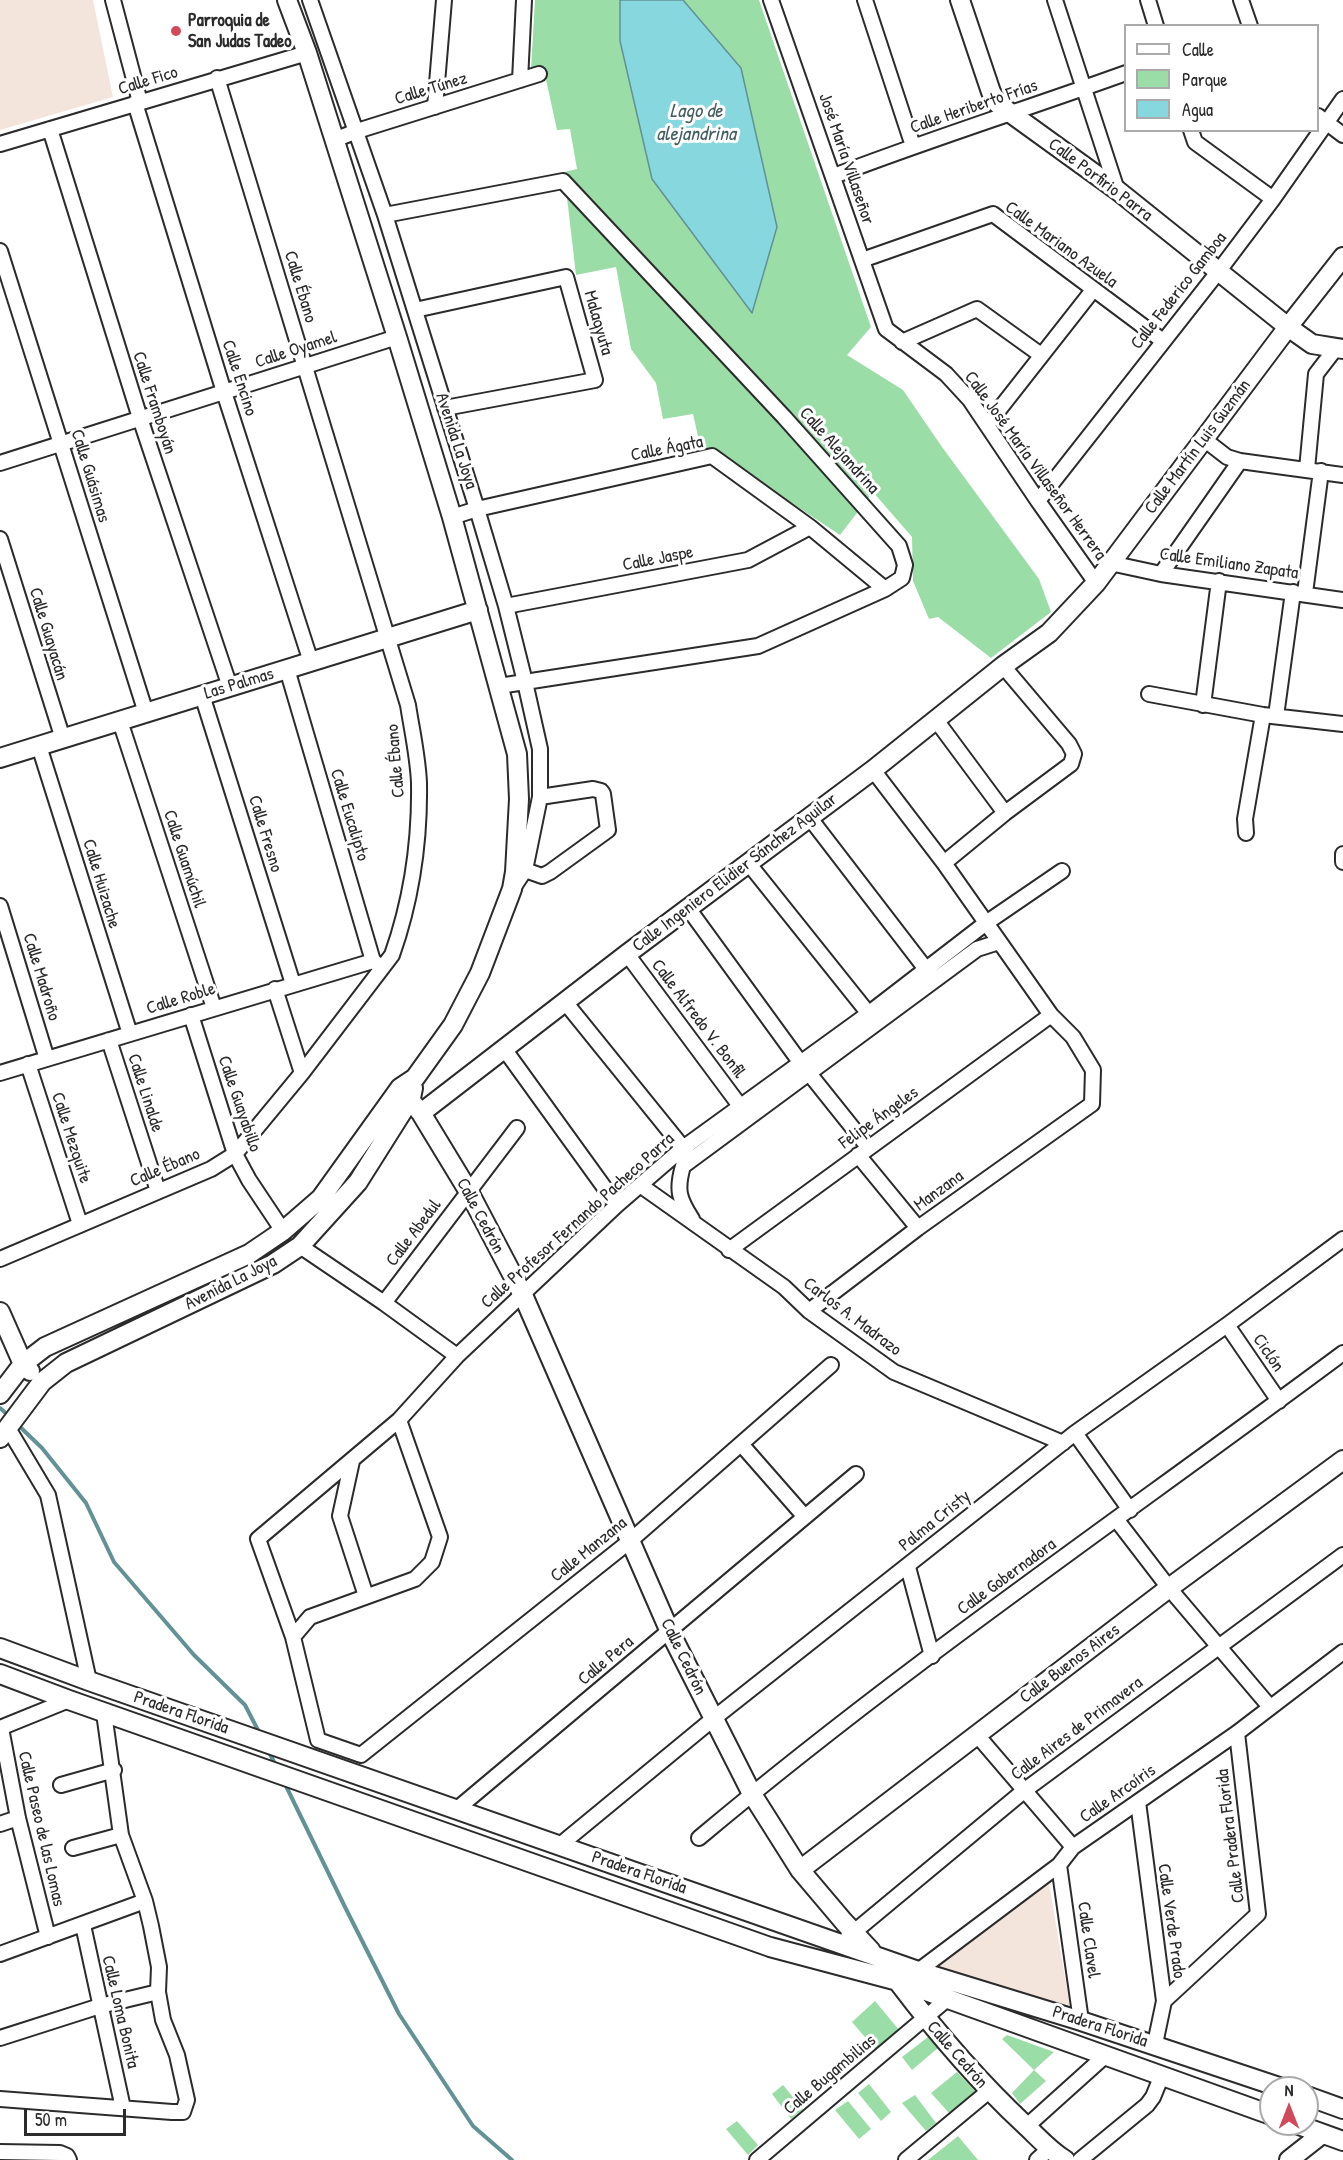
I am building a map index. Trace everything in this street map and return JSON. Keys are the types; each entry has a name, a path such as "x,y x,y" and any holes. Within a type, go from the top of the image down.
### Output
{"main road":[{"name":"Avenida La Joya","path":"9,1427 42,1382 66,1364 273,1264 300,1246 358,1182 412,1094 480,973 512,889 519,799 517,754 452,518 397,337 307,54 287,0"},
{"name":"Calle Porfirio Parra","path":"960,0 991,92 998,104 1117,190 1288,327 1312,344 1339,348"},
{"name":"Calle Martín Luis Guzmán","path":"1049,633 1096,583 1288,327 1343,258"},
{"name":"Las Palmas","path":"0,758 478,610"},
{"name":"Calle Ingeniero Elidier Sánchez Aguilar","path":"412,1094 505,1050 627,954 873,770 1003,666 1049,633"},
{"name":"Avenida La Joya","path":"2,1387 23,1364 45,1347 249,1254 283,1231 321,1197 412,1094"},
{"name":"Calle Cedrón","path":"412,1094 469,1192 523,1295 670,1632 713,1719 752,1794 800,1870 825,1900 842,1934"},
{"path":"0,1312 23,1364 42,1382"},
{"name":"Calle Buenos Aires","path":"800,1870 1169,1588 1343,1460"},
{"name":"Pradera Florida","path":"0,1648 796,1927 842,1934 875,1955 918,1971 1155,2044 1259,2080"},
{"name":"Pradera Florida","path":"0,1674 104,1713 770,1947 898,1982 1259,2111"},
{"path":"796,1927 819,1923 825,1915 825,1900"},
{"path":"770,1947 800,1949 842,1934"},
{"name":"Calle Cedrón","path":"875,1955 989,2091 1027,2126 1043,2155 1065,2160"},
{"path":"946,2000 984,1991"},
{"path":"1319,2100 1343,2109"},
{"path":"1319,2133 1343,2141"},
{"path":"1288,2160 1322,2134"}],"street":[{"name":"Calle Encino","path":"113,0 138,103 224,392 312,662"},
{"name":"Avenida La Joya","path":"310,0 385,214 477,509 506,606 525,682 540,749 540,797 525,870 512,889"},
{"path":"435,106 444,0"},
{"path":"520,81 524,0"},
{"name":"José María Villaseñor","path":"771,0 886,329"},
{"path":"865,0 913,146"},
{"path":"1055,0 1117,190"},
{"path":"1148,0 1155,24"},
{"path":"1241,0 1249,24"},
{"name":"Calle Fico","path":"0,144 217,78 307,54"},
{"name":"Calle Heriberto Frías","path":"834,176 913,146 1012,114 1124,73"},
{"name":"Calle Túnez","path":"334,140 539,74"},
{"name":"Calle Ébano","path":"0,1259 211,1169 235,1154 302,1073 378,964 392,955 402,922 417,848 418,793 408,705 217,78"},
{"name":"Calle Federico Gamboa","path":"1321,119 1343,99"},
{"path":"1321,119 1343,135"},
{"name":"Calle Framboyán","path":"50,129 140,418 230,687"},
{"path":"1192,132 1195,142 1272,199"},
{"name":"Calle Federico Gamboa","path":"1038,501 1218,272 1272,199 1313,132"},
{"name":"Calle Alejandrina","path":"385,214 563,181 784,417 899,546 905,565 902,578 885,589 758,646 499,686"},
{"name":"Calle Mariano Azuela","path":"862,260 993,214 1163,341"},
{"name":"Calle Guásimas","path":"0,251 146,713"},
{"name":"Malaqyuta","path":"415,310 566,278 596,380 445,408"},
{"path":"987,425 1093,290"},
{"path":"902,342 977,309 1041,355"},
{"name":"Calle José María Villaseñor Herrera","path":"886,329 946,374 970,400 1096,583"},
{"name":"Calle Oyamel","path":"0,463 397,337"},
{"path":"1307,469 1316,374 1339,348"},
{"path":"1205,440 1227,457 1239,461 1343,475"},
{"name":"Calle Ágata","path":"452,518 477,509 712,456 810,527 885,589"},
{"path":"1161,574 1239,461"},
{"path":"1246,833 1245,819 1299,593 1321,471"},
{"name":"Calle Jaspe","path":"506,606 748,560 810,527"},
{"name":"Calle Guayacán","path":"0,539 63,738"},
{"name":"Calle Emiliano Zapata","path":"1110,563 1161,574 1343,600"},
{"path":"1203,705 1220,581"},
{"path":"944,863 1005,813 1071,764 1074,754 1069,744 1003,666"},
{"name":"Calle Eucalipto","path":"287,669 378,964"},
{"path":"1149,694 1270,716 1343,724"},
{"name":"Calle Fresno","path":"202,695 293,984"},
{"path":"936,720 1005,813"},
{"name":"Calle Guamúchil","path":"120,721 214,1008"},
{"name":"Calle Huizache","path":"39,746 130,1034"},
{"path":"873,770 944,863 1051,1015"},
{"path":"525,870 542,876 608,830 601,791 593,789 540,797"},
{"path":"809,817 930,975 977,949 999,942"},
{"path":"749,864 872,1019"},
{"name":"Calle Profesor Fernando Pacheco Parra","path":"293,1637 258,1539 399,1420 457,1356 640,1185 688,1154 872,1019 930,975 986,923 1062,871"},
{"name":"Calle Madroño","path":"0,906 47,1059"},
{"path":"688,908 918,1228"},
{"name":"Calle Alfredo V. Bonfil","path":"627,954 745,1112"},
{"name":"Calle Roble","path":"0,1073 293,984 378,964"},
{"path":"275,990 302,1073"},
{"path":"565,1002 688,1154 679,1180 680,1200 696,1226"},
{"name":"Calle Guayabillo","path":"191,1015 235,1154 249,1180 283,1231"},
{"name":"Manzana","path":"809,1311 918,1228 1092,1104 1092,1070 1073,1037 1051,1015"},
{"name":"Felipe Ángeles","path":"729,1250 1051,1015"},
{"name":"Calle Linalde","path":"109,1040 158,1191"},
{"path":"505,1050 616,1205"},
{"name":"Calle Mezquite","path":"28,1064 80,1224"},
{"name":"Calle Abedul","path":"384,1303 517,1128"},
{"name":"Carlos A. Madrazo","path":"640,1185 784,1287 809,1311 894,1372 1063,1443"},
{"name":"Palma Cristy","path":"560,1845 713,1719 1075,1433 1343,1239"},
{"path":"300,1246 457,1356"},
{"name":"Ciclón","path":"1227,1325 1279,1401"},
{"name":"Calle Gobernadora","path":"699,1838 752,1794 932,1656 1343,1353"},
{"name":"Calle Manzana","path":"293,1637 318,1740 361,1755 630,1541 831,1365"},
{"path":"293,1637 310,1617 415,1579 432,1562 440,1537 399,1420"},
{"path":"9,1427 48,1495 89,1681"},
{"path":"1075,1433 1130,1510"},
{"path":"741,1444 805,1517"},
{"path":"352,1461 340,1515 366,1596"},
{"name":"Calle Pera","path":"457,1809 856,1474"},
{"path":"1116,1519 1217,1647 1270,1707"},
{"name":"Calle Aires de Primavera","path":"842,1934 1024,1790 1343,1555"},
{"path":"908,1567 932,1656"},
{"name":"Calle Arcoíris","path":"918,1971 1059,1865 1073,1847 1237,1733 1343,1652"},
{"path":"0,1728 69,1700"},
{"path":"0,2099 183,2112 187,2100 177,2055 163,2020 158,1992 159,1967 145,1901 122,1835 104,1713"},
{"name":"Calle Paseo de las Lomas","path":"0,1728 18,1818 48,1937"},
{"name":"Calle Pradera Florida","path":"1164,2001 1258,1914 1237,1733"},
{"path":"977,1735 1073,1847"},
{"path":"61,1785 114,1770"},
{"name":"Calle Verde Prado","path":"1138,1802 1164,2001 1155,2044"},
{"path":"0,1824 18,1818"},
{"path":"73,1848 122,1835"},
{"name":"Calle Clavel","path":"1059,1865 1081,2021"},
{"name":"Calle Paseo de las Lomas","path":"0,1954 145,1901"},
{"name":"Calle Loma Bonita","path":"83,1925 123,2108"},
{"path":"0,2038 99,2006 158,1992"},
{"name":"Calle Bugambilias","path":"759,2160 946,2000"},
{"path":"1027,2126 1106,2055"},
{"path":"1080,2160 1148,2105 1162,2075"},
{"path":"906,2160 989,2091"},
{"path":"0,2152 65,2157"}],"shaded area":[{"path":"0,0 93,0 113,97 0,130"},
{"path":"1048,1877 1071,2013 928,1965"}],"green space":[{"path":"535,0 759,0 871,327 847,355 903,390 1039,579 1051,612 991,658 938,617 929,619 913,581 912,537 873,492 840,535 727,460 701,450 693,414 663,419 656,383 631,349 616,267 576,275 564,172 577,169 570,129 557,130 543,66 531,69"},
{"path":"875,2001 899,2030 875,2049 852,2022"},
{"path":"1007,2035 1054,2052 1034,2070 1002,2039"},
{"path":"928,2037 938,2048 912,2070 902,2057"},
{"path":"1034,2070 1046,2081 1020,2104 1012,2093"},
{"path":"957,2072 975,2091 949,2113 931,2093"},
{"path":"869,2084 891,2112 881,2121 858,2093"},
{"path":"783,2085 803,2109 791,2119 772,2094"},
{"path":"915,2095 936,2123 926,2131 902,2103"},
{"path":"848,2101 871,2129 859,2139 835,2110"},
{"path":"737,2121 758,2145 748,2155 726,2129"},
{"path":"958,2136 978,2160 928,2160"}],"water":[{"name":"Lago de alejandrina","path":"620,0 683,0 741,68 777,227 752,313 652,179 620,41"}],"waterway":[{"path":"0,1408 9,1416"},
{"path":"17,1424 42,1448 86,1503 114,1562 194,1655 245,1705 260,1734"},
{"path":"269,1752 276,1766"},
{"path":"285,1784 399,2014 473,2126 512,2160"}],"place":[{"name":"Parroquia de San Judas Tadeo","path":"176,31"}]}
